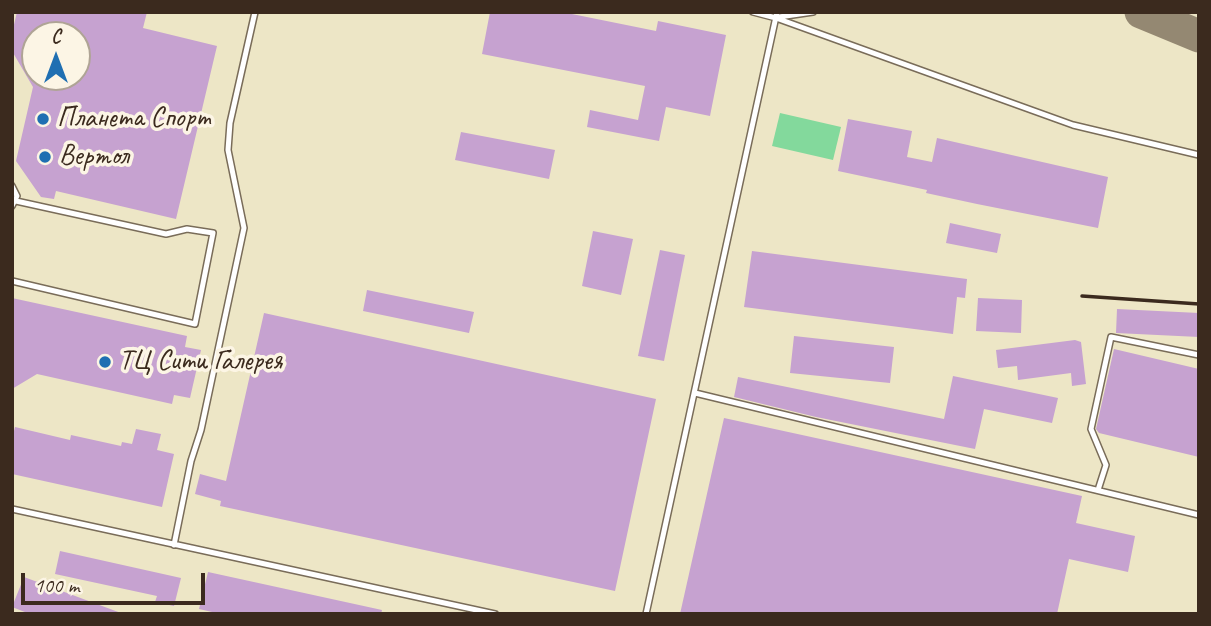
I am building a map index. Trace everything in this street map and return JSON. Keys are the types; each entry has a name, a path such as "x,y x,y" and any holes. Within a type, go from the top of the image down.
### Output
{"lane":[{"path":"174,545 244,228 228,150 230,123 256,12"},
{"path":"753,12 776,15 813,12"},
{"path":"776,15 1073,125 1199,155"},
{"path":"646,614 776,15"},
{"path":"12,186 17,196 14,204 166,234 187,229 213,233 195,324 12,282"},
{"path":"1098,490 1106,465 1091,429 1111,337 1199,355"},
{"path":"695,393 1199,515"},
{"path":"12,509 495,614"}],"green space":[{"path":"780,113 841,127 833,160 772,146"}],"building":[{"path":"17,12 147,12 143,28 217,46 176,219 56,191 54,199 41,197 16,161 32,91 91,91 91,21 21,21 21,66 12,51 12,33"},
{"path":"490,12 562,12 656,31 658,21 726,35 710,116 666,107 659,141 587,127 590,110 638,120 645,86 482,54"},
{"path":"848,119 912,131 907,157 932,162 937,138 1108,177 1098,228 926,193 927,190 838,171"},
{"path":"461,132 555,150 549,179 455,160"},
{"path":"950,223 1001,234 997,253 946,243"},
{"path":"593,231 633,239 621,295 582,286"},
{"path":"660,250 685,255 664,361 638,356"},
{"path":"752,251 967,279 965,298 957,297 953,334 744,307"},
{"path":"367,290 474,312 469,333 363,311"},
{"name":"ТЦ Сити Галерея","path":"12,298 187,336 185,347 201,350 190,398 174,395 172,404 37,374 12,389"},
{"path":"978,298 1022,300 1021,333 976,331"},
{"path":"1117,309 1199,313 1199,337 1116,333"},
{"path":"264,313 656,399 615,591 220,506 221,501 195,494 200,474 226,481"},
{"path":"794,336 894,347 890,383 790,373"},
{"path":"1075,340 1081,342 1086,384 1072,386 1071,373 1018,380 1017,366 998,368 996,350"},
{"path":"1114,349 1199,369 1199,457 1099,433 1096,429"},
{"path":"953,376 1058,398 1052,423 984,409 975,449 816,417 734,397 738,377 944,419"},
{"path":"724,418 1082,496 1076,523 1135,536 1128,572 1069,559 1057,614 680,614"},
{"path":"15,427 70,440 71,435 121,446 122,442 132,444 136,429 161,434 157,450 174,454 162,507 12,474 12,439"},
{"path":"60,551 181,578 174,606 155,602 157,596 55,574"},
{"path":"208,572 382,610 381,614 221,614 199,609"},
{"path":"24,577 121,613 30,614 12,607"}],"taxiway":[{"path":"1141,12 1199,36"}],"railway":[{"path":"1082,296 1199,304"}],"place":[{"name":"Планета Спорт","path":"43,119"},
{"name":"Вертол","path":"45,157"},
{"name":"ТЦ Сити Галерея","path":"105,362"}]}
